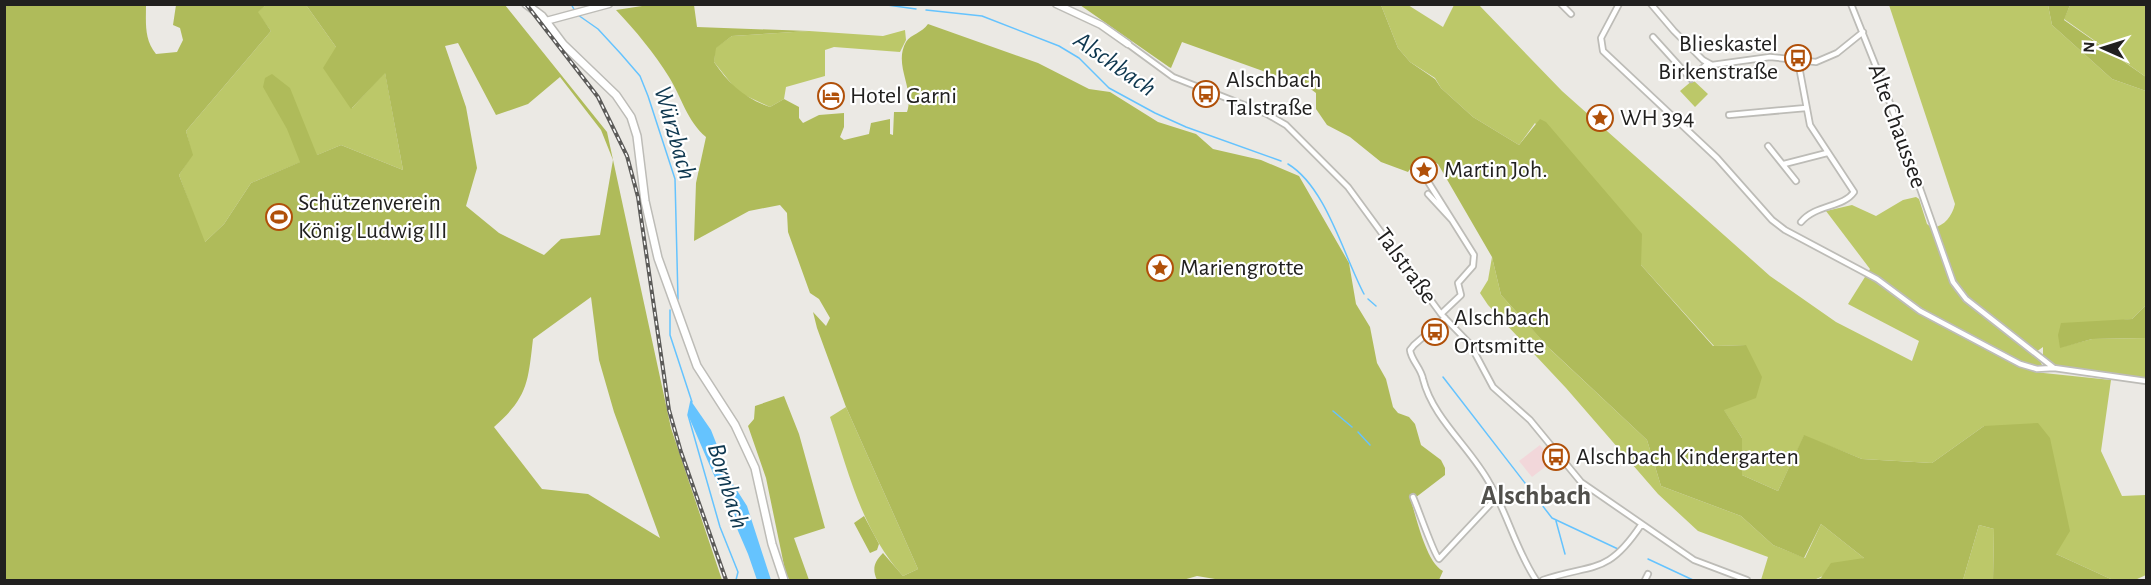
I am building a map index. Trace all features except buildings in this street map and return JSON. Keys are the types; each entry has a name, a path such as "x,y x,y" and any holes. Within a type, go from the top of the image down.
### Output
{"main road":[{"path":"526,4 546,21 563,44 616,95 631,117 637,136 645,201 658,258 697,366 735,425 755,468 774,552 784,580"}],"street":[{"path":"546,21 609,4"},
{"name":"Talstraße","path":"1056,4 1101,25 1173,77 1267,114 1286,125 1348,187 1443,316 1470,344 1493,387 1530,420 1581,482 1694,560 1747,580"},
{"path":"1561,4 1571,14"},
{"path":"1651,4 1707,64"},
{"name":"Alte Chaussee","path":"1851,4 1885,89 1953,282 1966,299 2054,369"},
{"path":"1619,5 1601,39 1603,51 1717,158 1772,220 1792,234 1867,273 1920,311 2028,368 2054,369 2146,381"},
{"path":"1653,37 1691,79 1707,64 1770,57 1816,62 1829,58 1863,32"},
{"path":"1798,61 1810,126 1854,192 1842,201 1809,213 1801,222"},
{"path":"1730,115 1806,108"},
{"path":"1768,146 1796,181"},
{"path":"1784,165 1827,153"},
{"path":"1420,169 1471,248 1474,260 1468,273 1458,283 1461,295 1414,345 1410,353 1419,367 1431,401 1482,470 1497,498 1511,535 1536,580"},
{"path":"1428,194 1448,218 1454,220"},
{"path":"1413,497 1427,528 1434,554 1439,559 1497,498"},
{"path":"1543,580 1604,564 1622,550 1641,525"},
{"path":"1720,580 1722,572"},
{"path":"1645,580 1648,574"}],"shaded area":[{"path":"1540,445 1553,461 1532,477 1519,461"}],"green space":[{"path":"655,4 694,5 697,27 809,31 732,36 716,48 714,62 731,84 752,99 770,107 784,99 799,107 799,118 803,123 819,115 844,113 844,127 840,137 844,140 869,134 871,123 890,119 890,134 893,135 894,112 907,112 909,103 903,68 903,51 908,39 928,24 1038,63 1089,89 1110,92 1158,122 1196,134 1213,149 1261,160 1299,176 1349,263 1356,304 1370,327 1377,363 1386,379 1393,407 1398,413 1409,417 1415,424 1421,445 1441,460 1445,468 1445,475 1411,501 1427,550 1443,571 1439,580 1221,580 1197,576 1183,580 877,580 875,566 883,553 903,576 918,569 846,407 813,312 826,326 830,318 819,299 810,293 788,232 787,213 780,205 749,211 694,241 696,183 706,137 689,117 674,85 657,59 616,10"},
{"path":"4,5 146,5 149,43 156,54 177,52 183,40 180,28 173,25 176,5 266,5 258,12 271,31 186,131 193,155 179,175 205,242 224,224 251,183 300,162 287,129 263,87 265,78 272,74 290,88 317,155 341,145 403,170 385,73 351,109 323,68 336,47 306,5 505,5 607,132 671,428 722,580 5,580","holes":["458,43 496,115 528,104 560,77 601,130 613,160 600,235 561,239 544,255 499,233 466,206 477,168 466,107 445,46","591,297 599,360 614,412 660,538 588,494 542,489 494,427 514,407 524,388 530,367 533,339"]},
{"path":"266,5 306,5 336,47 352,108 385,72 403,170 341,145 251,183 224,224 204,243 179,175 192,155 186,131 271,31 257,12"},
{"path":"1080,5 1381,5 1398,48 1410,62 1435,79 1441,88 1473,117 1519,145 1540,119 1546,122 1642,234 1641,265 1713,346 1746,345 1762,377 1756,398 1724,410 1742,438 1742,475 1778,491 1804,435 1862,459 1932,463 1984,426 2038,423 2050,438 2070,531 2056,554 2113,580 1993,580 1994,529 1979,525 1963,580 1814,580 1821,578 1831,563 1864,558 1821,524 1804,558 1773,545 1741,516 1661,486 1647,440 1549,348 1501,295 1492,257 1438,164 1424,157 1417,159 1408,172 1381,162 1350,137 1327,125 1316,109 1316,93 1308,87 1182,42 1171,68"},
{"path":"1381,5 1408,5 1443,27 1454,5 1479,5 1562,91 1770,276 1836,322 1912,361 1919,341 1848,304 1870,269 1826,211 1852,205 1876,216 1903,200 1916,197 1919,199 1927,224 1932,228 1944,223 1954,208 1955,204 1889,5 2048,5 2052,25 2112,79 2146,91 2146,305 2132,319 2098,323 2061,347 2092,339 2146,338 2146,378 2054,365 2043,357 2043,347 2036,352 2042,365 2034,372 2111,380 2101,451 2122,496 2146,495 2146,575 2135,580 2113,580 2056,554 1984,426 1932,463 1862,459 1804,436 1778,491 1742,475 1742,438 1723,409 1746,345 1714,346 1641,265 1535,123 1519,145 1473,117 1441,88 1435,78 1410,62 1398,48"},
{"path":"2048,5 2070,5 2064,20 2146,77 2146,91 2112,79 2052,25"},
{"path":"2070,5 2146,5 2146,77 2064,19"},
{"path":"905,30 906,40 900,52 834,47 825,50 825,76 786,87 784,99 770,107 738,92 714,62 715,48 732,36 809,31 883,36"},
{"path":"1693,80 1708,94 1695,107 1680,91"},
{"path":"1492,257 1501,295 1552,351 1647,440 1661,486 1741,516 1773,545 1805,558 1821,524 1864,558 1814,580 1761,580 1768,557 1698,531 1658,494 1566,388 1488,305 1480,293 1488,280"},
{"path":"2146,305 2146,338 2092,339 2060,348 2058,335 2061,323 2132,319"},
{"path":"784,396 799,434 825,528 794,538 809,580 790,580 786,575 766,478 748,426 754,419 755,406"},
{"path":"846,407 918,569 903,576 877,540 858,501 830,417"},
{"path":"864,516 879,544 877,550 870,553 854,523"},
{"path":"1979,525 1994,529 1993,580 1963,580"}],"water":[{"path":"691,401 711,430 731,481 747,506 771,580 757,580 688,415"}],"waterway":[{"name":"Würzbach","path":"571,4 575,11"},
{"name":"Alschbach","path":"880,4 916,9"},
{"name":"Alschbach","path":"926,10 982,16 1059,46 1079,58 1109,88 1155,113 1186,127 1281,161"},
{"name":"Würzbach","path":"578,15 598,29 621,54 640,76 648,96 675,179 678,299"},
{"name":"Alschbach","path":"1288,164 1313,188 1323,205 1364,294"},
{"name":"Alschbach","path":"1368,299 1376,306"},
{"name":"Würzbach","path":"670,310 670,335 692,402"},
{"name":"Alschbach","path":"1443,377 1552,518 1618,549"},
{"name":"Bornbach","path":"691,401 688,415 720,527 738,572 736,580"},
{"path":"1333,411 1352,427"},
{"path":"1358,432 1370,445"},
{"path":"1556,521 1565,554"},
{"path":"1648,559 1693,580"}],"railway":[{"path":"526,4 598,97 627,156 638,197 669,410 681,452 726,580"}],"place":[{"name":"Blieskastel Birkenstraße","path":"1798,58"},
{"name":"Alschbach Talstraße","path":"1206,94"},
{"name":"Hotel Garni","path":"831,96"},
{"name":"WH 394","path":"1600,118"},
{"name":"Martin Joh.","path":"1424,170"},
{"name":"Schützenverein König Ludwig III","path":"279,217"},
{"name":"Mariengrotte","path":"1160,268"},
{"name":"Alschbach Ortsmitte","path":"1435,332"},
{"name":"Alschbach Kindergarten","path":"1556,457"}],"district":[{"name":"Alschbach","path":"1536,495"}]}
